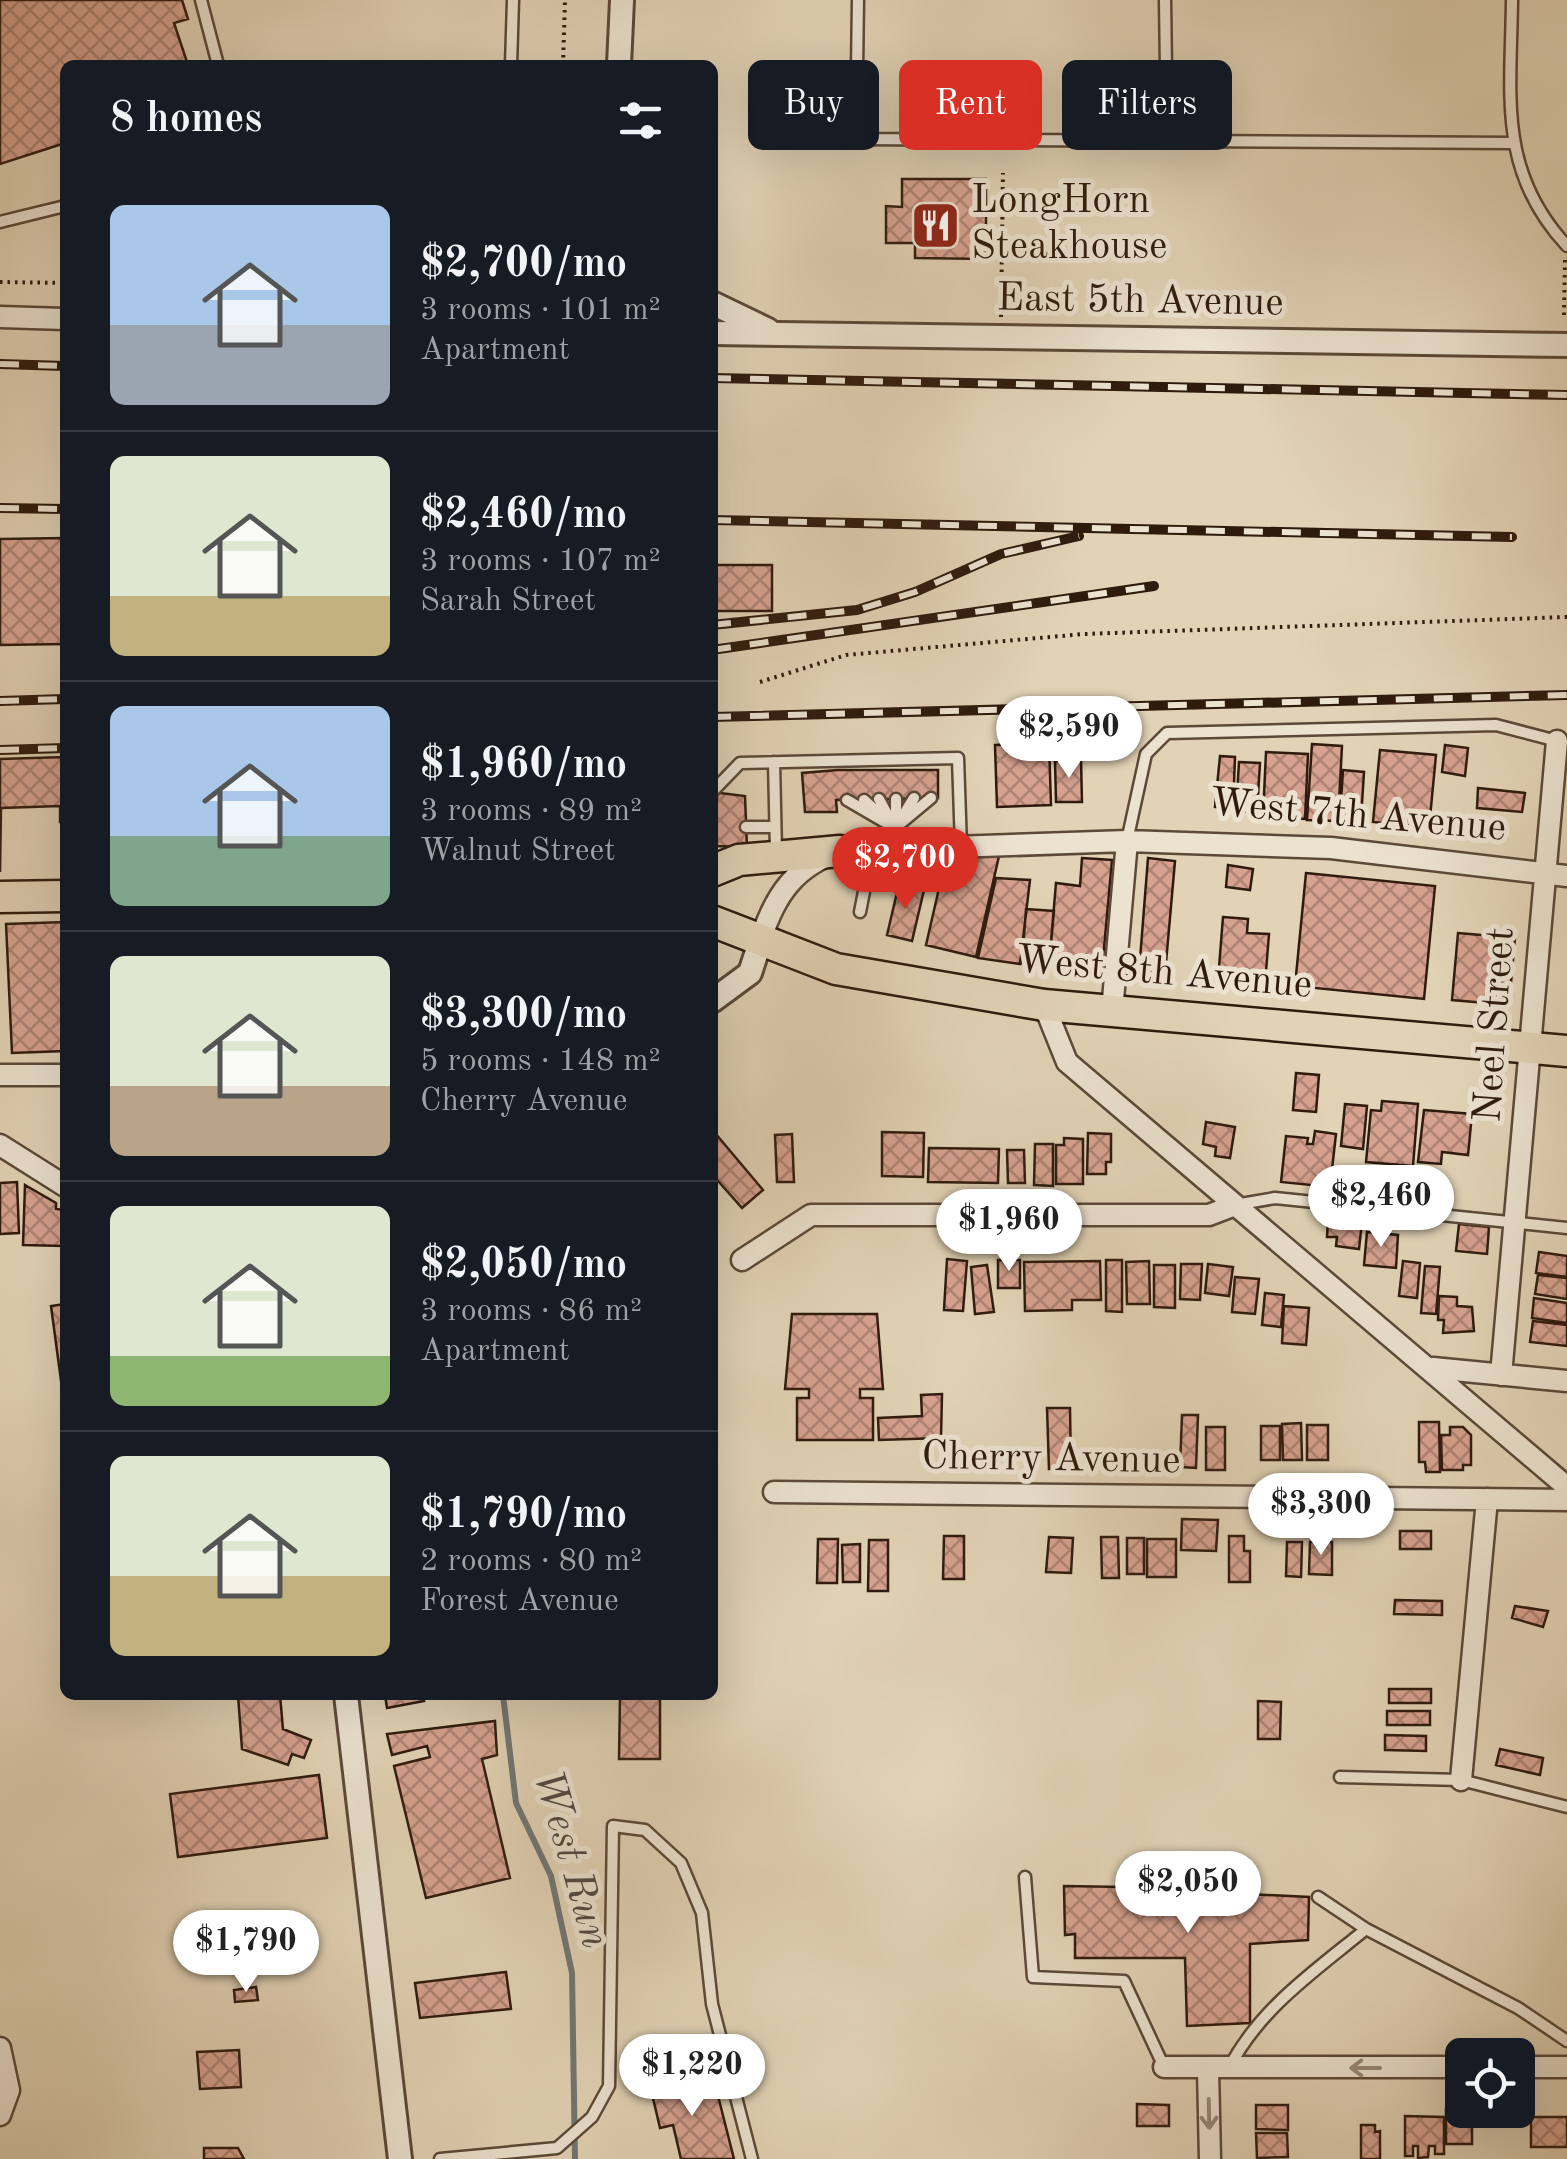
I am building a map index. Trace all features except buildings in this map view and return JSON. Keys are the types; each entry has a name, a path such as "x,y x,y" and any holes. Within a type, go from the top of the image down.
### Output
{"main road":[{"path":"718,869 776,841 840,850"},
{"path":"0,898 60,896"},
{"path":"718,923 761,939"},
{"name":"West 8th Avenue","path":"761,939 836,970 1044,1006 1567,1051"}],"street":[{"path":"618,60 622,0"},
{"path":"718,307 776,334"},
{"path":"0,317 60,319"},
{"name":"East 5th Avenue","path":"718,333 1567,345"},
{"name":"Neel Street","path":"1501,1375 1557,741"},
{"name":"West 7th Avenue","path":"761,939 770,909 790,879 812,860 840,850 872,850 896,838 961,847 1127,841 1331,848 1567,876"},
{"path":"1112,1010 1127,841"},
{"path":"718,997 750,973 761,939"},
{"path":"1044,1006 1067,1062 1433,1368 1567,1486"},
{"path":"0,1074 60,1074"},
{"path":"0,1145 60,1183"},
{"path":"742,1260 811,1214 1210,1216 1235,1205"},
{"path":"1433,1368 1567,1382"},
{"name":"Cherry Avenue","path":"774,1492 1567,1500"},
{"path":"1460,1780 1486,1499"},
{"path":"347,1700 400,2159"},
{"path":"0,2048 9,2090 0,2114"},
{"path":"1164,2066 1445,2068"},
{"path":"1535,2067 1567,2066"},
{"path":"1210,2159 1219,2069"}],"lane":[{"path":"201,0 217,60"},
{"path":"511,60 514,0"},
{"path":"858,0 856,138 1062,141"},
{"path":"1166,0 1166,60"},
{"path":"1512,0 1511,143 1536,208 1566,252"},
{"path":"1232,142 1511,143"},
{"path":"0,222 60,207"},
{"path":"1127,841 1146,754 1167,733 1496,726 1557,741"},
{"path":"718,786 740,763 893,766 958,758 961,847"},
{"path":"746,827 776,841 774,762"},
{"path":"896,838 914,798"},
{"path":"896,838 932,798"},
{"path":"896,799 896,838"},
{"path":"847,800 896,838"},
{"path":"864,800 896,838"},
{"path":"879,800 896,838"},
{"path":"860,912 872,850"},
{"path":"1235,1205 1275,1198 1567,1228"},
{"path":"1340,1777 1460,1780 1567,1807"},
{"path":"440,2159 557,2148 592,2117 609,2086 614,1826 645,1830 681,1862 702,1913 712,2004 752,2159"},
{"path":"1026,1877 1033,1978 1124,1981 1164,2066"},
{"path":"1318,1896 1366,1929 1518,2008 1567,2042"},
{"path":"1219,2069 1277,2002 1366,1929"}],"path":[{"path":"563,60 565,0"},
{"path":"1001,316 1003,173"},
{"path":"1564,314 1566,252"},
{"path":"0,282 60,283"},
{"path":"760,682 846,655 1084,634 1567,618"}],"waterway":[{"name":"West Run","path":"504,1700 516,1803 551,1876 572,1973 575,2159"}],"railway":[{"path":"0,364 60,366"},
{"path":"718,378 1567,395"},
{"path":"0,508 60,509"},
{"path":"718,520 1512,537"},
{"path":"718,624 857,610 915,592 1001,554 1079,536"},
{"path":"718,649 1154,586"},
{"path":"718,717 1567,695"},
{"path":"0,701 60,699"},
{"path":"0,750 60,748"}],"place":[{"name":"LongHorn Steakhouse","path":"936,225"}]}
